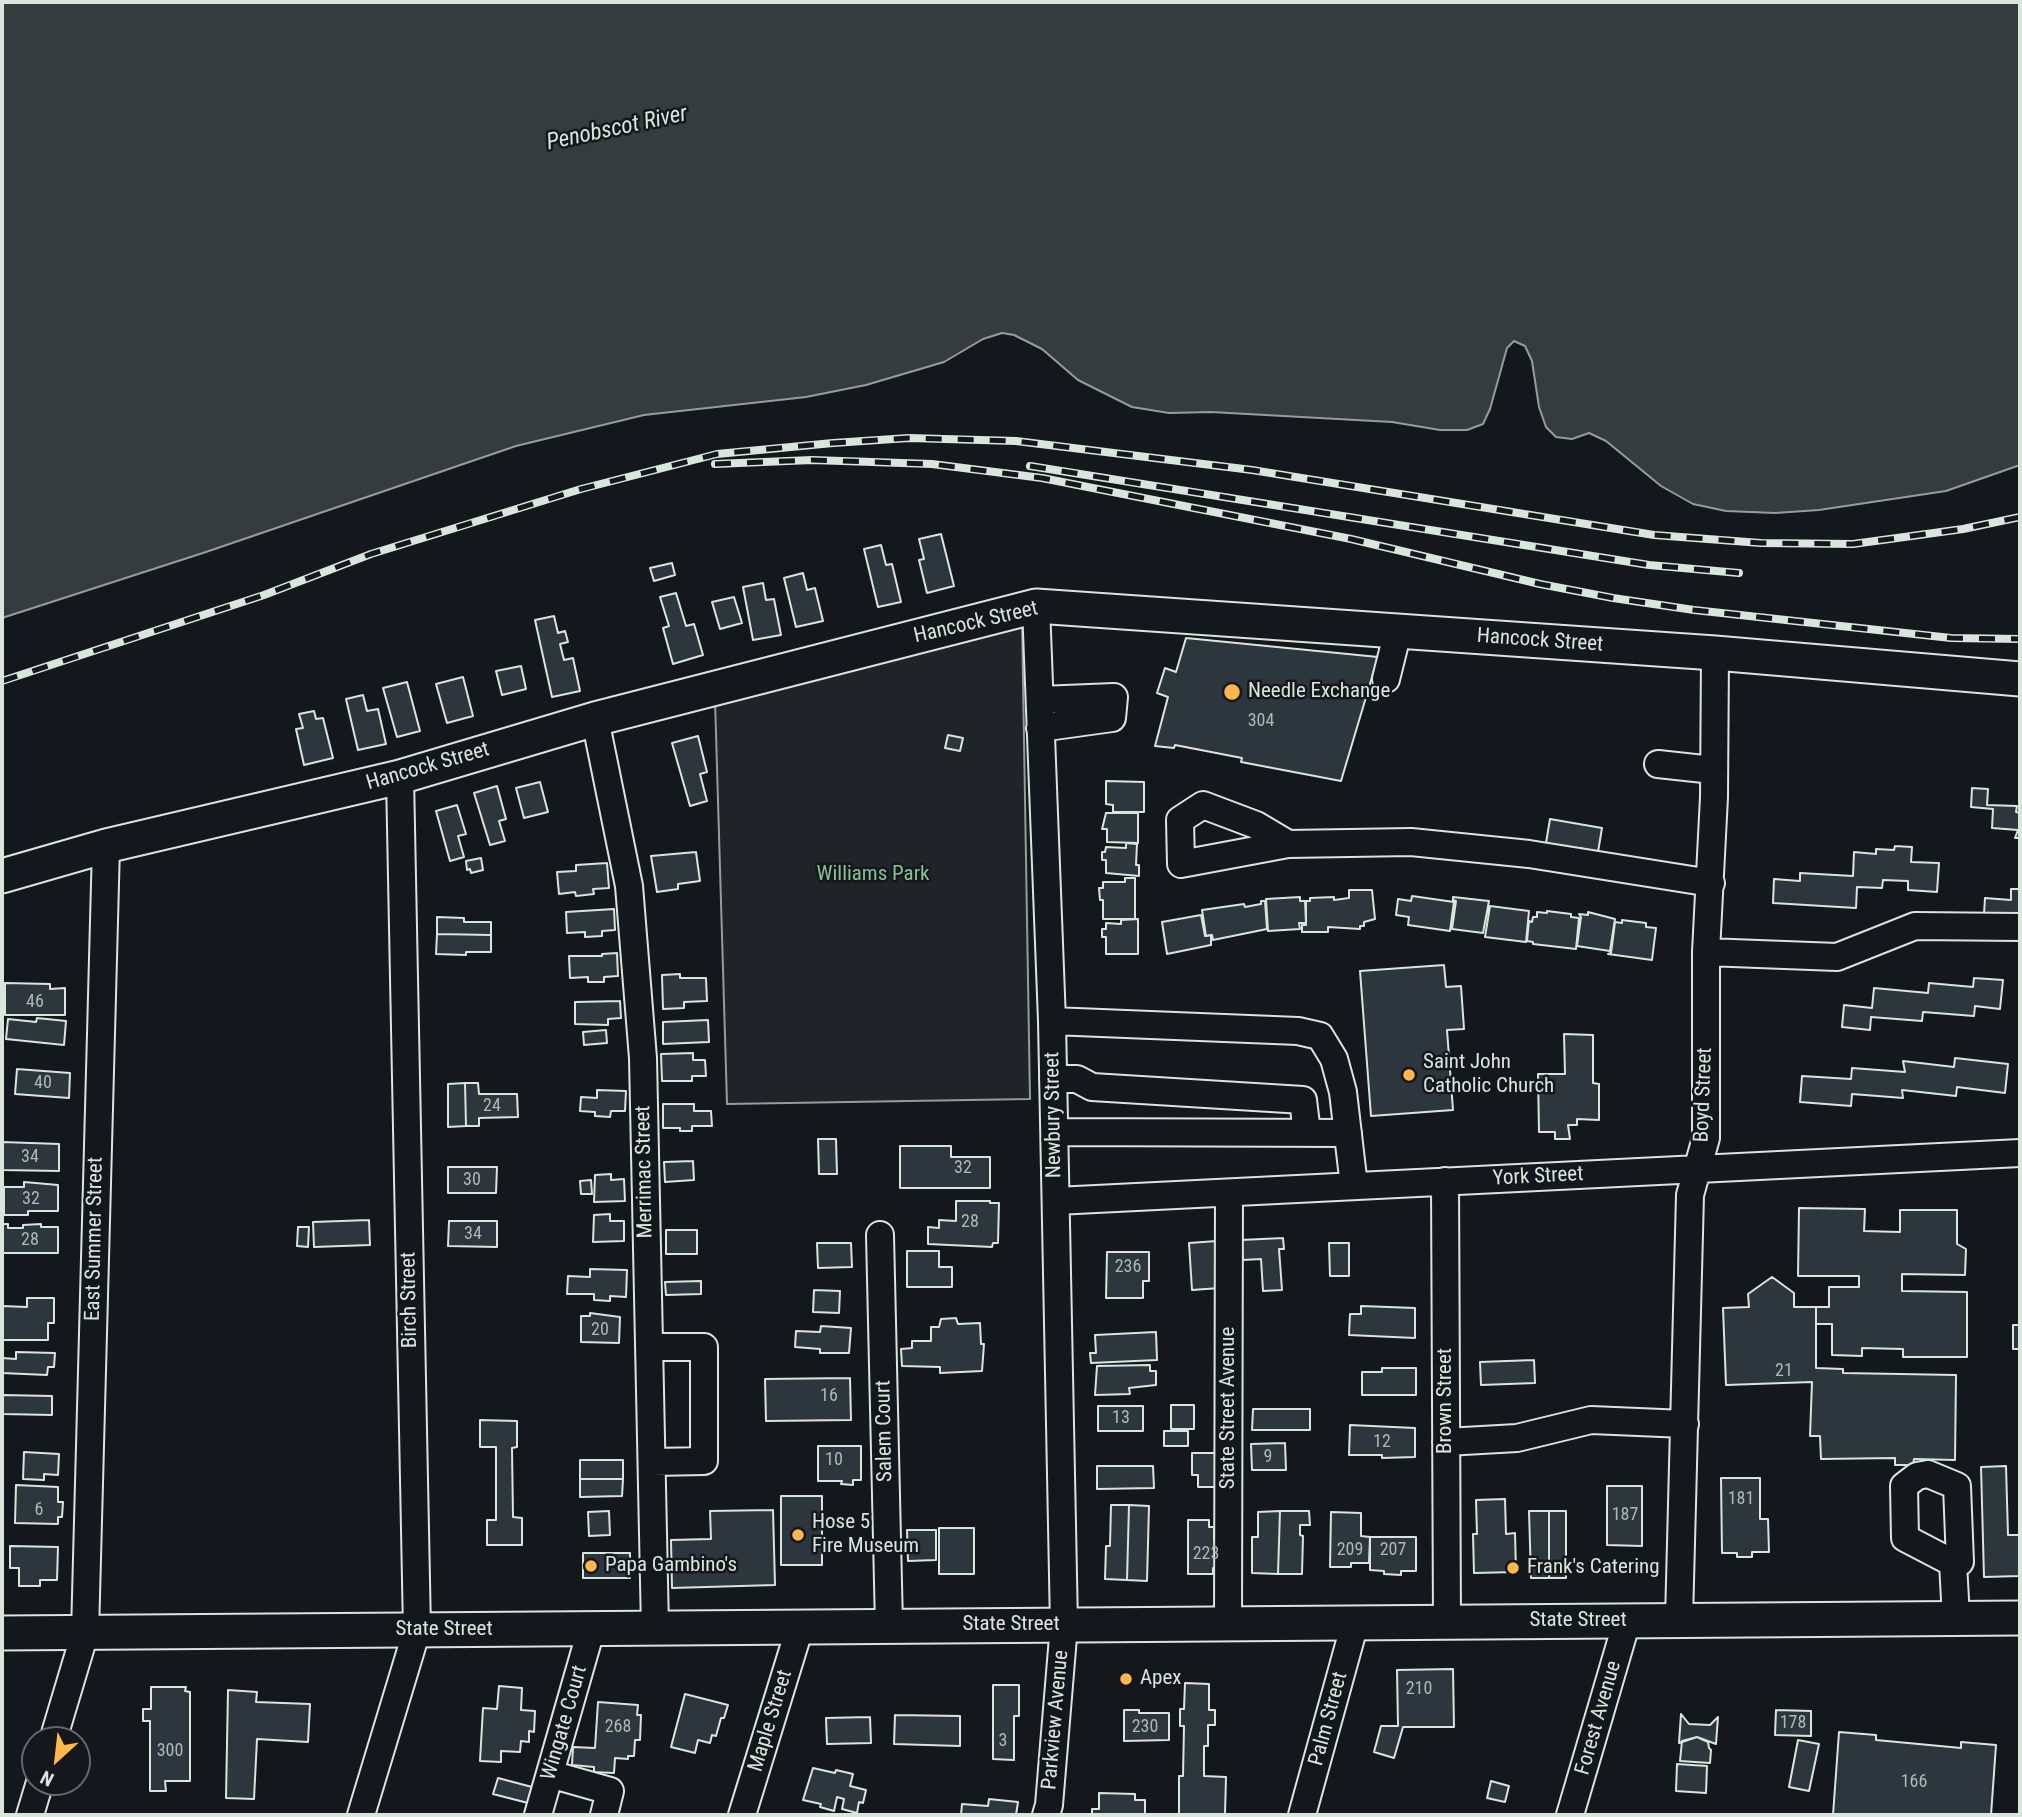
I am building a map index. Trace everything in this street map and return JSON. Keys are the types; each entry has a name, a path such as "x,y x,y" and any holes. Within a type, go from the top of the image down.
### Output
{"main road":[{"name":"Hancock Street","path":"2,876 106,846 400,777 595,719 1036,606 1716,653 2020,679"},
{"name":"State Street","path":"2,1633 2020,1618"}],"street":[{"name":"Newbury Street","path":"1036,606 1052,1021 1064,1625"},
{"path":"1386,679 1398,631"},
{"name":"Boyd Street","path":"1679,1620 1690,1195 1706,1138 1706,952 1711,883 1716,653"},
{"path":"1040,701 1114,696 1112,718 1040,728"},
{"name":"Merrimac Street","path":"595,719 629,887 643,1058 655,1628"},
{"path":"1658,764 1713,770"},
{"name":"Birch Street","path":"361,1815 417,1630 400,777"},
{"path":"1287,844 1411,842 1529,854 1711,883"},
{"name":"East Summer Street","path":"57,1726 85,1633 106,846"},
{"path":"1706,952 1837,957 1915,926 2020,927"},
{"path":"1052,1021 1298,1031 1320,1036 1334,1059 1340,1081 1354,1186"},
{"path":"1053,1079 1077,1079 1092,1087 1303,1100 1307,1133"},
{"path":"1092,1087 1096,1132"},
{"path":"1055,1132 1348,1133"},
{"name":"York Street","path":"1056,1202 2020,1153"},
{"name":"Brown Street","path":"1445,1181 1447,1622"},
{"name":"State Street Avenue","path":"1228,1624 1229,1193"},
{"name":"Salem Court","path":"880,1235 890,1626"},
{"path":"649,1347 705,1347 704,1461 653,1462"},
{"path":"1446,1442 1517,1438 1591,1420 1685,1424"},
{"path":"1953,1563 1956,1618"},
{"name":"Forest Avenue","path":"1570,1815 1628,1620"},
{"name":"Palm Street","path":"1302,1815 1355,1623"},
{"name":"Parkview Avenue","path":"1046,1815 1064,1625"},
{"name":"Maple Street","path":"742,1815 800,1627"},
{"name":"Wingate Court","path":"538,1815 591,1630"},
{"path":"550,1774 610,1791 604,1815"},
{"path":"30,1815 36,1796"}],"green space":[{"name":"Williams Park","path":"1022,619 1030,1099 727,1104 715,700"}],"water":[{"name":"Penobscot River","path":"2,2 2020,2 2020,465 1946,491 1819,510 1775,513 1726,511 1693,504 1661,486 1606,441 1589,433 1572,439 1556,437 1546,427 1539,407 1532,361 1525,346 1514,341 1507,348 1490,409 1483,424 1467,430 1440,430 1392,422 1211,412 1169,413 1132,407 1078,380 1042,349 1014,335 1002,333 983,339 944,362 866,385 806,397 644,415 516,446 206,552 2,618"}],"building":[{"path":"941,534 954,586 927,593 919,560 924,559 919,539"},
{"path":"881,545 886,565 892,564 901,602 878,607 864,549"},
{"path":"672,563 675,575 654,581 650,568"},
{"path":"803,573 807,590 815,588 823,621 796,627 784,578"},
{"path":"763,583 766,600 774,599 781,635 753,640 743,587"},
{"path":"676,593 686,626 694,624 703,655 673,664 663,628 669,626 660,597"},
{"path":"734,597 742,623 720,629 712,602"},
{"path":"554,616 558,633 565,631 568,642 560,644 564,660 573,658 580,691 552,697 535,620"},
{"path":"1186,638 1378,657 1341,781 1241,762 1242,758 1175,745 1174,748 1155,746 1168,697 1157,693 1165,668 1176,672"},
{"path":"521,666 526,689 502,695 496,671"},
{"path":"463,677 473,716 447,723 436,684"},
{"path":"407,682 420,731 397,737 383,688"},
{"path":"363,695 367,711 378,709 386,744 358,750 346,699"},
{"path":"314,711 316,719 323,718 333,758 304,765 296,729 303,728 299,714"},
{"path":"948,735 963,738 960,751 945,748"},
{"path":"698,736 707,772 700,774 707,801 690,806 672,743"},
{"path":"1106,781 1144,782 1144,812 1113,812 1113,805 1106,804"},
{"path":"540,782 548,812 524,818 516,788"},
{"path":"497,786 506,819 499,821 505,841 490,845 474,793"},
{"path":"1972,788 1988,789 1987,805 2017,806 2016,812 2020,813 2020,838 2015,838 2018,830 1992,828 1993,809 1971,807"},
{"path":"457,805 466,834 458,836 464,857 450,861 436,811"},
{"path":"1106,813 1138,813 1138,843 1107,842 1107,829 1102,829"},
{"path":"1550,819 1602,828 1598,852 1579,848 1579,853 1546,843"},
{"path":"1126,843 1137,844 1136,865 1139,865 1139,876 1106,873 1106,860 1102,860 1102,852 1105,852 1106,847 1126,848"},
{"path":"1895,846 1912,847 1911,862 1939,863 1937,892 1908,890 1908,881 1883,880 1882,888 1857,887 1856,908 1773,903 1774,879 1800,881 1800,873 1853,876 1854,852 1876,854 1876,849 1894,850"},
{"path":"696,852 700,881 678,884 678,889 657,892 651,856"},
{"path":"481,858 483,870 471,873 470,869 467,870 466,861"},
{"path":"607,863 609,888 593,889 594,894 559,894 557,872 576,871 576,865"},
{"path":"1125,878 1135,878 1135,919 1103,919 1103,900 1100,900 1099,888 1103,888 1103,882 1125,882"},
{"path":"2011,889 2020,889 2020,916 1984,914 1985,898 2011,900"},
{"path":"1349,890 1372,890 1375,919 1364,922 1360,929 1328,927 1328,932 1302,932 1302,925 1306,925 1306,901 1310,901 1310,898 1349,898"},
{"path":"1412,896 1454,902 1450,931 1408,925 1409,917 1396,915 1398,899 1411,901"},
{"path":"1300,897 1300,901 1305,901 1306,923 1299,923 1300,929 1268,931 1266,899"},
{"path":"1453,897 1489,901 1483,933 1452,929 1456,901"},
{"path":"1261,901 1265,901 1267,929 1213,940 1212,935 1206,936 1202,910 1244,904 1245,907 1261,904"},
{"path":"1490,906 1529,911 1526,942 1485,937"},
{"path":"614,909 615,930 602,931 602,936 585,937 585,932 567,933 566,912"},
{"path":"1537,912 1571,914 1571,917 1579,918 1576,949 1527,941 1529,921 1532,922 1533,917 1537,917"},
{"path":"1588,912 1615,919 1610,951 1577,946 1581,917 1579,914 1588,915"},
{"path":"1201,915 1205,936 1211,935 1211,945 1167,954 1162,922"},
{"path":"437,917 464,918 464,922 491,922 491,935 437,934"},
{"path":"1138,919 1138,954 1106,954 1106,937 1102,937 1102,929 1106,929 1106,923 1121,924 1121,920"},
{"path":"1622,920 1646,923 1646,927 1656,928 1652,960 1608,954 1611,953 1615,922 1622,923"},
{"path":"437,934 491,935 491,952 436,954"},
{"path":"617,953 618,976 604,977 604,982 588,982 588,977 570,978 569,956"},
{"name":"Saint John Catholic Church","path":"1444,965 1446,987 1461,986 1464,1029 1447,1030 1453,1110 1371,1116 1360,971"},
{"path":"680,974 680,978 706,978 707,1001 684,1002 684,1008 663,1009 662,975"},
{"path":"1974,978 2003,980 2000,1009 1975,1006 1974,1016 1923,1012 1922,1021 1871,1017 1870,1030 1842,1027 1844,1005 1872,1008 1874,988 1928,993 1929,983 1973,987"},
{"path":"5,983 50,984 50,989 65,988 65,1015 5,1015"},
{"path":"620,1001 621,1018 608,1019 608,1025 575,1024 575,1002"},
{"path":"37,1018 66,1021 64,1045 6,1039 8,1019 36,1022"},
{"path":"708,1020 709,1042 663,1044 663,1022"},
{"path":"606,1030 607,1043 584,1045 583,1032"},
{"path":"1564,1034 1593,1035 1593,1083 1599,1084 1599,1120 1577,1119 1577,1125 1568,1125 1570,1139 1555,1139 1555,1132 1539,1132 1538,1074 1565,1074"},
{"path":"693,1053 693,1060 705,1060 706,1076 692,1076 692,1081 662,1081 661,1054"},
{"path":"1955,1058 2008,1064 2005,1093 1957,1087 1956,1096 1902,1090 1903,1098 1852,1094 1851,1106 1800,1102 1802,1076 1851,1079 1852,1068 1905,1072 1903,1061 1954,1067"},
{"path":"17,1069 70,1073 69,1098 15,1094"},
{"path":"465,1083 466,1126 448,1127 448,1084"},
{"path":"465,1083 478,1083 479,1094 517,1094 518,1117 479,1118 479,1126 466,1126"},
{"path":"597,1090 626,1091 625,1111 611,1111 610,1117 580,1111 581,1097 597,1098"},
{"path":"663,1104 694,1104 694,1111 711,1111 712,1126 692,1126 692,1131 663,1128"},
{"path":"818,1139 836,1139 837,1174 819,1174"},
{"path":"2,1142 59,1144 59,1171 2,1170"},
{"path":"900,1146 951,1146 951,1157 990,1157 990,1188 900,1188"},
{"path":"693,1161 694,1180 665,1182 664,1162"},
{"path":"448,1167 497,1167 496,1193 448,1193"},
{"path":"611,1174 611,1180 624,1179 625,1201 594,1202 595,1175"},
{"path":"591,1180 592,1194 581,1194 580,1181"},
{"path":"24,1182 58,1185 58,1211 28,1211 28,1215 4,1215 4,1187 24,1187"},
{"path":"956,1201 999,1203 998,1243 993,1243 992,1247 928,1244 928,1227 939,1228 939,1220 956,1221"},
{"path":"1799,1208 1865,1209 1864,1231 1900,1232 1900,1210 1957,1210 1957,1244 1966,1249 1965,1275 1902,1274 1902,1291 1967,1292 1967,1357 1903,1357 1903,1349 1862,1348 1862,1356 1832,1355 1832,1324 1816,1324 1816,1307 1829,1307 1829,1287 1859,1287 1859,1276 1798,1276"},
{"path":"610,1214 610,1221 624,1221 624,1241 593,1242 594,1215"},
{"path":"369,1220 370,1245 314,1247 313,1222"},
{"path":"449,1221 497,1221 497,1247 448,1246"},
{"path":"2,1224 8,1224 8,1228 41,1224 41,1227 58,1227 58,1253 2,1253"},
{"path":"298,1227 309,1227 308,1247 297,1246"},
{"path":"666,1230 697,1230 697,1254 666,1254"},
{"path":"1283,1238 1284,1249 1279,1249 1282,1290 1263,1291 1261,1259 1243,1260 1241,1240"},
{"path":"1217,1241 1220,1288 1192,1290 1189,1243"},
{"path":"817,1243 851,1243 852,1267 818,1268"},
{"path":"1329,1243 1349,1243 1349,1276 1330,1276"},
{"path":"907,1251 939,1251 939,1267 952,1267 952,1287 907,1287"},
{"path":"1107,1252 1149,1252 1149,1281 1143,1281 1143,1298 1106,1298"},
{"path":"590,1269 627,1270 626,1297 610,1296 610,1301 594,1300 594,1294 567,1294 568,1276 590,1277"},
{"path":"1772,1277 1794,1293 1794,1307 1816,1307 1816,1368 1843,1369 1843,1373 1956,1375 1955,1460 1914,1459 1913,1465 1895,1465 1895,1458 1821,1459 1820,1436 1810,1436 1812,1382 1726,1385 1723,1308 1749,1307 1748,1294"},
{"path":"701,1281 701,1294 666,1295 665,1282"},
{"path":"814,1290 840,1291 839,1313 813,1312"},
{"path":"27,1298 54,1298 54,1323 48,1323 48,1340 2,1340 2,1306 27,1307"},
{"path":"1361,1306 1415,1308 1415,1338 1349,1335 1350,1314 1361,1314"},
{"path":"590,1313 620,1317 619,1343 581,1342 581,1316 590,1316"},
{"path":"956,1318 958,1324 980,1323 981,1344 984,1344 982,1371 940,1373 940,1367 902,1366 901,1349 912,1348 912,1341 931,1341 931,1327 939,1327 941,1319"},
{"path":"2013,1325 2020,1325 2020,1349 2013,1349"},
{"path":"821,1326 851,1328 849,1353 820,1353 820,1349 795,1347 796,1331 820,1332"},
{"path":"1156,1332 1157,1360 1091,1363 1090,1353 1096,1353 1095,1335"},
{"path":"16,1352 55,1353 54,1367 48,1367 47,1375 2,1373 2,1358 16,1359"},
{"path":"1534,1360 1535,1383 1481,1385 1480,1362"},
{"path":"1150,1365 1150,1371 1156,1371 1156,1385 1129,1388 1130,1394 1095,1395 1097,1366"},
{"path":"1382,1368 1416,1368 1416,1395 1362,1395 1362,1372 1382,1372"},
{"path":"850,1378 851,1420 766,1421 765,1379"},
{"path":"2,1395 52,1396 52,1415 2,1414"},
{"path":"1171,1405 1194,1405 1194,1429 1171,1429"},
{"path":"1098,1406 1143,1406 1143,1431 1098,1431"},
{"path":"1253,1409 1310,1409 1310,1430 1252,1430"},
{"path":"480,1420 517,1421 517,1447 512,1448 513,1517 522,1518 522,1545 487,1545 487,1520 496,1520 496,1447 480,1447"},
{"path":"1350,1425 1415,1428 1415,1457 1349,1455"},
{"path":"1164,1431 1188,1431 1188,1446 1164,1446"},
{"path":"1285,1443 1286,1470 1252,1470 1251,1444"},
{"path":"818,1446 861,1446 861,1480 853,1480 853,1485 841,1484 842,1481 818,1481"},
{"path":"24,1452 59,1454 58,1475 44,1474 44,1480 23,1479"},
{"path":"1192,1453 1223,1453 1223,1487 1198,1487 1198,1475 1192,1475"},
{"path":"580,1460 623,1460 623,1479 580,1479"},
{"path":"1097,1466 1153,1466 1154,1488 1097,1489"},
{"path":"2006,1466 2008,1535 2020,1535 2020,1576 1984,1577 1981,1467"},
{"path":"1721,1478 1760,1478 1760,1519 1768,1519 1769,1552 1752,1552 1752,1557 1722,1553"},
{"path":"580,1479 623,1479 622,1496 580,1497"},
{"path":"16,1485 58,1487 58,1502 63,1502 62,1517 58,1517 58,1524 15,1523"},
{"path":"1607,1486 1642,1486 1642,1546 1607,1545"},
{"path":"781,1496 822,1496 822,1565 781,1565"},
{"path":"1505,1499 1506,1534 1515,1533 1516,1572 1474,1573 1476,1500"},
{"path":"1111,1505 1129,1505 1127,1580 1105,1579 1106,1546 1110,1546"},
{"path":"1129,1505 1149,1506 1147,1581 1127,1580"},
{"path":"773,1510 775,1585 672,1588 671,1540 711,1539 710,1511"},
{"path":"609,1511 610,1535 589,1536 588,1512"},
{"path":"1280,1511 1278,1574 1252,1573 1252,1537 1258,1537 1258,1512"},
{"path":"1280,1511 1309,1511 1310,1525 1300,1525 1300,1535 1303,1536 1302,1574 1278,1574"},
{"path":"1529,1511 1549,1511 1549,1578 1531,1578"},
{"path":"1549,1511 1566,1511 1566,1578 1549,1578"},
{"path":"1331,1512 1361,1513 1361,1536 1370,1537 1369,1563 1351,1563 1351,1567 1330,1567"},
{"path":"1188,1520 1209,1520 1209,1527 1214,1527 1214,1541 1225,1541 1225,1568 1213,1568 1213,1574 1188,1574"},
{"path":"939,1528 974,1528 974,1574 939,1574"},
{"path":"907,1530 936,1530 936,1560 908,1561"},
{"path":"1370,1537 1416,1537 1416,1571 1401,1571 1401,1575 1370,1570"},
{"path":"10,1546 58,1547 57,1580 40,1580 40,1586 19,1586 19,1568 10,1568"},
{"path":"583,1553 630,1553 630,1578 583,1578"},
{"path":"1453,1669 1454,1727 1403,1727 1394,1758 1374,1752 1381,1726 1398,1726 1397,1670"},
{"path":"1185,1683 1209,1684 1209,1710 1215,1710 1215,1725 1208,1725 1208,1746 1204,1746 1204,1776 1226,1777 1225,1814 1179,1814 1179,1776 1183,1776 1184,1726 1180,1726 1180,1709 1184,1709"},
{"path":"993,1685 1019,1685 1019,1716 1014,1716 1014,1760 993,1759"},
{"path":"499,1686 522,1688 521,1710 535,1711 534,1732 529,1731 529,1742 521,1741 520,1752 501,1751 501,1762 480,1761 483,1708 497,1709"},
{"path":"151,1687 186,1687 185,1691 190,1692 190,1781 165,1781 166,1791 150,1791 150,1721 143,1721 143,1709 151,1709"},
{"path":"228,1690 257,1692 256,1702 310,1704 308,1742 257,1739 254,1799 226,1798"},
{"path":"685,1694 728,1705 716,1736 712,1735 710,1743 698,1740 695,1753 671,1747"},
{"path":"598,1702 638,1705 637,1715 641,1715 640,1740 635,1740 634,1756 628,1756 628,1759 615,1758 614,1773 594,1772 594,1767 572,1765 573,1747 595,1748"},
{"path":"1124,1710 1169,1713 1169,1740 1124,1741"},
{"path":"1776,1710 1811,1711 1811,1736 1775,1735"},
{"path":"1681,1714 1689,1724 1710,1725 1718,1717 1716,1744 1697,1737 1679,1743"},
{"path":"895,1715 960,1716 960,1746 894,1744"},
{"path":"870,1717 871,1743 827,1744 826,1718"},
{"path":"1839,1732 1876,1735 1876,1740 1961,1748 1961,1742 1996,1745 1991,1815 1833,1815"},
{"path":"1697,1737 1708,1742 1711,1750 1710,1763 1680,1761 1682,1741"},
{"path":"1798,1740 1819,1744 1809,1791 1789,1787"},
{"path":"1677,1764 1707,1766 1706,1793 1676,1791"},
{"path":"813,1768 853,1774 850,1786 866,1790 863,1803 859,1802 857,1813 842,1809 844,1799 837,1797 834,1811 820,1807 821,1804 803,1800"},
{"path":"498,1778 532,1787 528,1803 493,1794"},
{"path":"1491,1781 1509,1786 1505,1802 1487,1798"},
{"path":"1099,1793 1135,1794 1135,1800 1145,1800 1145,1815 1092,1815 1092,1809 1099,1809"},
{"path":"989,1799 1018,1802 1016,1815 961,1815 962,1804 988,1806"}],"railway":[{"path":"2,681 264,595 371,554 581,489 717,454 833,443 909,438 1016,441 1252,470 1654,535 1761,543 1853,544 1963,529 2020,517"},
{"path":"715,464 812,460 932,464 1042,478 1351,539 1540,584 1613,598 1694,610 1951,638 2020,639"},
{"path":"1030,466 1649,565 1739,573"}],"place":[{"name":"Needle Exchange","path":"1232,692"},
{"name":"Saint John Catholic Church","path":"1409,1075"},
{"name":"Hose 5 Fire Museum","path":"798,1535"},
{"name":"Papa Gambino's","path":"591,1566"},
{"name":"Frank's Catering","path":"1513,1568"},
{"name":"Apex","path":"1126,1679"}]}
